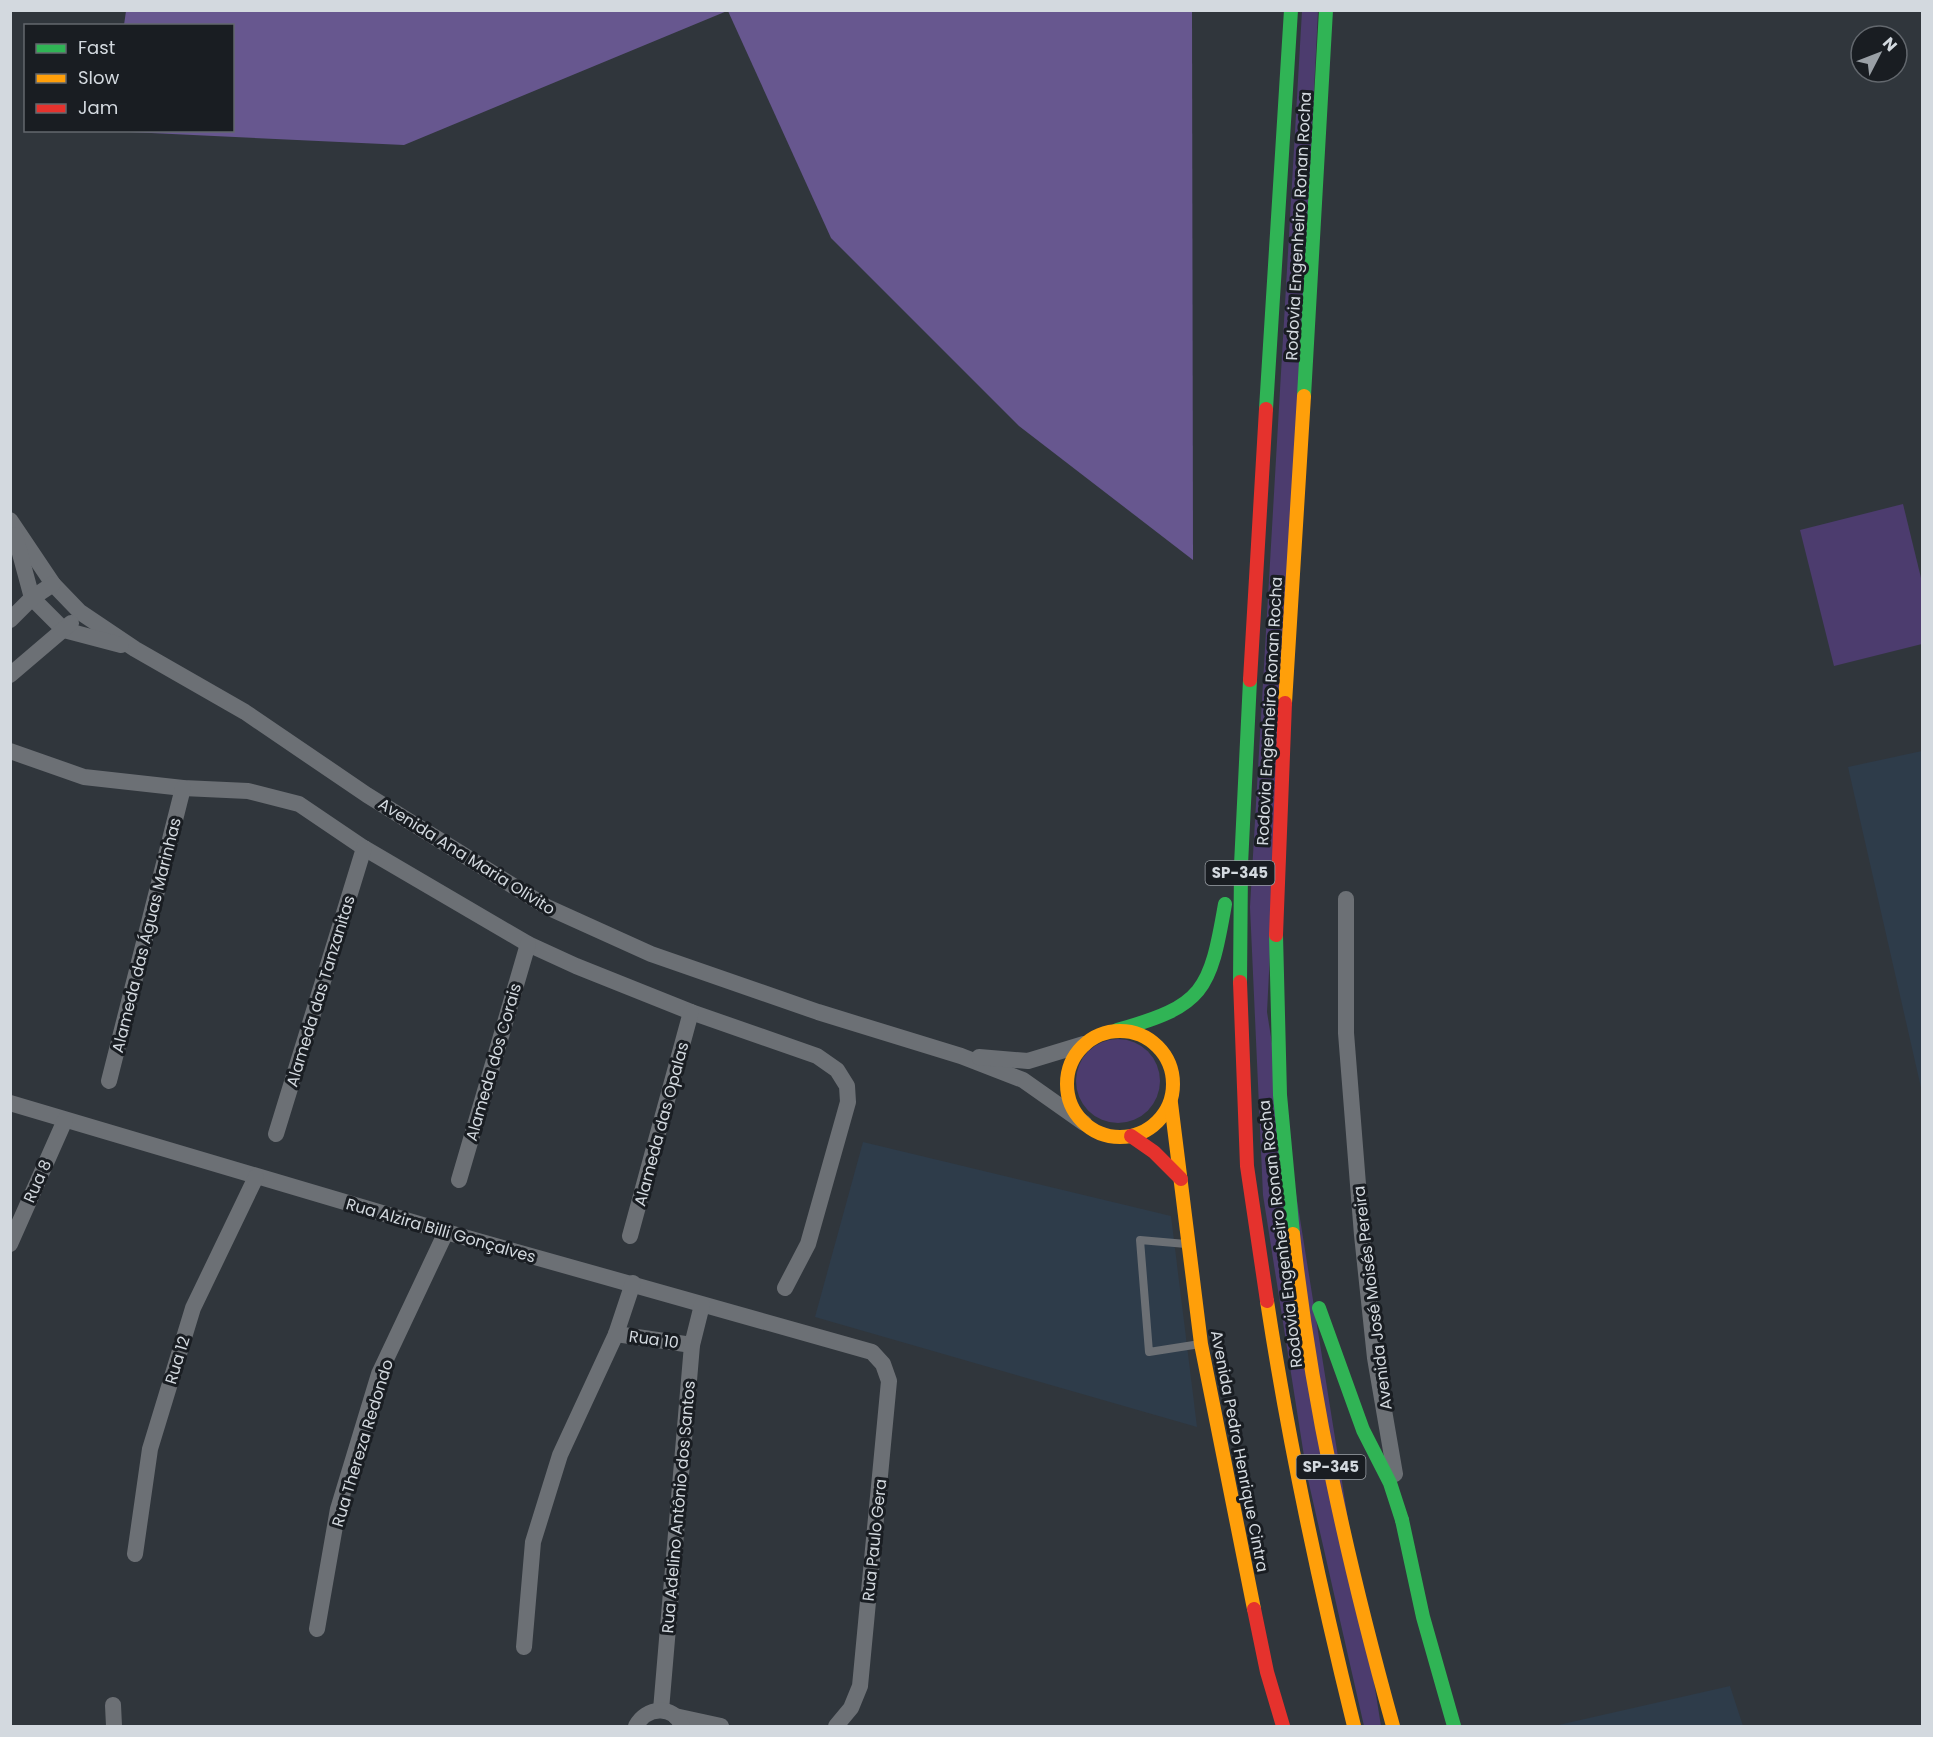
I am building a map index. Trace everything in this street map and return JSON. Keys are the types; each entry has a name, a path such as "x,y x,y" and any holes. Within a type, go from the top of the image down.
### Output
{"main road":[{"path":"1282,10 1285,134"},
{"name":"Rodovia Engenheiro Ronan Rocha","path":"1291,10 1244,792 1240,987 1247,1166 1296,1479 1334,1653 1354,1726"},
{"name":"Rodovia Engenheiro Ronan Rocha","path":"1326,10 1309,325 1279,794 1277,1001 1280,1093 1290,1204 1315,1388 1353,1571 1393,1726"},
{"path":"1309,325 1334,115"},
{"path":"1117,1030 1135,1032 1151,1040 1164,1052 1172,1068 1174,1086 1171,1103 1162,1118 1148,1130 1131,1136 1114,1137 1098,1132 1084,1123 1073,1109 1067,1092 1068,1074 1073,1058 1084,1044 1099,1034 1173,1014 1195,997 1211,975 1216,962 1244,792"},
{"name":"Avenida Pedro Henrique Cintra","path":"1171,1103 1201,1344 1267,1672 1283,1726"},
{"path":"1131,1136 1154,1152 1181,1179"},
{"path":"1290,1204 1330,1344 1363,1430 1390,1483 1402,1520"},
{"name":"Avenida José Moisés Pereira","path":"1402,1520 1424,1617 1454,1726"}],"street":[{"name":"Avenida Ana Maria Olivito","path":"11,522 54,584 80,612 135,649 244,711 367,795 547,907 651,954 818,1012 961,1056 1023,1080 1084,1123"},
{"name":"Avenida Ana Maria Olivito","path":"11,522 32,598"},
{"path":"10,620 32,598 54,584"},
{"path":"32,598 64,630"},
{"path":"10,675 64,630 80,612"},
{"name":"Avenida Ana Maria Olivito","path":"64,630 135,649"},
{"path":"11,754 84,777 183,788 248,791 298,804 364,848 528,944 576,966 691,1012 817,1056 837,1070 847,1086 848,1102 808,1244 785,1288"},
{"name":"Alameda das Águas Marinhas","path":"109,1081 183,788"},
{"name":"Alameda das Tanzanitas","path":"276,1134 364,848"},
{"name":"Avenida José Moisés Pereira","path":"1346,899 1346,1033 1362,1235 1375,1358 1402,1520"},
{"name":"Alameda dos Corais","path":"459,1180 528,944"},
{"name":"Alameda das Opalas","path":"630,1236 691,1012"},
{"name":"Avenida Ana Maria Olivito","path":"961,1056 1028,1061 1084,1044"},
{"name":"Rua Alzira Billi Gonçalves","path":"10,1103 446,1232 872,1352"},
{"name":"Rua 8","path":"10,1244 65,1120"},
{"name":"Rua 12","path":"135,1554 150,1449 193,1308 256,1177"},
{"name":"Rua Thereza Redondo","path":"318,1629 338,1509 379,1374 446,1232"},
{"path":"524,1647 533,1542 560,1455 616,1334 633,1283"},
{"name":"Rua Adelino Antônio dos Santos","path":"673,1718 692,1345 702,1305"},
{"name":"Rua 10","path":"616,1334 692,1345"},
{"name":"Rua Paulo Gera","path":"836,1726 851,1708 860,1686 889,1381 883,1364 872,1352"},
{"path":"113,1705 114,1726"},
{"path":"636,1726 646,1714 721,1726"}],"lane":[{"path":"1189,1244 1140,1240 1149,1352 1201,1344"}],"shaded area":[{"path":"126,10 727,11 404,145 130,132 234,132 234,24 124,24"},
{"path":"728,11 1192,11 1193,560 1019,426 831,238"},
{"path":"1302,11 1318,11 1267,1012 1381,1726 1364,1726 1307,1475 1263,1195 1250,907"},
{"path":"1903,504 1922,582 1922,644 1834,666 1800,530"},
{"path":"1922,751 1922,1092 1848,767"},
{"path":"1118,1039 1134,1042 1148,1051 1157,1065 1160,1081 1157,1097 1148,1111 1134,1120 1118,1123 1102,1120 1088,1111 1079,1097 1076,1081 1079,1065 1088,1051 1102,1042"},
{"path":"863,1142 1171,1216 1197,1427 815,1317"},
{"path":"1730,1686 1743,1726 1554,1726"}],"traffic: fast":[{"path":"1266,409 1291,10"},
{"path":"1304,396 1326,10"},
{"path":"1240,982 1241,865 1250,680"},
{"path":"1117,1030 1168,1012 1185,1003 1198,991 1214,957 1225,904"},
{"path":"1276,935 1280,1095 1293,1234"},
{"path":"1319,1308 1363,1430 1390,1483 1402,1520"},
{"path":"1402,1520 1423,1617 1454,1726"}],"traffic: slow":[{"path":"1285,703 1304,396"},
{"path":"1120,1031 1140,1035 1158,1046 1169,1064 1173,1084 1169,1104 1158,1122 1140,1133 1120,1137 1100,1133 1082,1122 1071,1104 1067,1084 1071,1064 1082,1046 1100,1035 1120,1031"},
{"path":"1171,1103 1201,1344 1254,1609"},
{"path":"1293,1234 1310,1359 1333,1482 1346,1543 1393,1726"},
{"path":"1267,1301 1306,1515 1354,1726"}],"traffic: jam":[{"path":"1250,680 1266,409"},
{"path":"1276,935 1285,703"},
{"path":"1240,982 1247,1166 1267,1301"},
{"path":"1131,1136 1154,1152 1181,1179"},
{"path":"1254,1609 1267,1672 1283,1726"}]}
